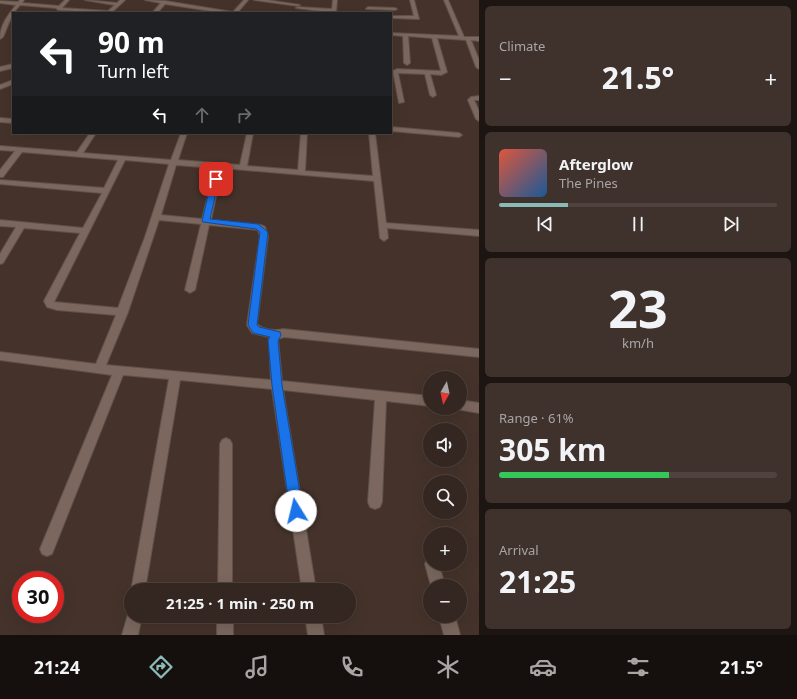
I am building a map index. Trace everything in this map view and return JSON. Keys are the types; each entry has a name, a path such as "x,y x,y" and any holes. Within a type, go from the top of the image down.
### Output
{"street":[{"path":"0,2 21,2 60,7 67,0"},
{"path":"87,0 118,4"},
{"path":"60,7 58,9 109,12 123,0"},
{"path":"147,0 168,2 207,11 220,12"},
{"path":"234,12 246,0"},
{"path":"256,0 334,12 334,0"},
{"path":"367,0 369,10 394,7 394,17 417,18 412,0"},
{"path":"446,0 462,38"},
{"path":"12,12 21,2"},
{"path":"155,12 168,2"},
{"path":"46,12 48,6"},
{"path":"181,12 186,6"},
{"path":"0,37 12,12"},
{"path":"392,34 479,39"},
{"path":"405,36 407,63"},
{"path":"402,102 395,72 444,72 434,37"},
{"path":"468,39 479,67"},
{"path":"0,69 12,66"},
{"path":"427,72 433,95"},
{"path":"0,87 12,82"},
{"path":"392,85 398,85"},
{"path":"479,98 473,98 471,100 479,119"},
{"path":"0,120 11,119"},
{"path":"392,129 459,135"},
{"path":"79,154 93,134"},
{"path":"99,369 123,312 156,217 173,161 184,134"},
{"path":"243,168 250,134"},
{"path":"300,173 304,134"},
{"path":"372,134 384,238"},
{"path":"0,148 378,179"},
{"path":"0,175 20,150"},
{"path":"123,158 49,301 50,304 57,306 123,312"},
{"path":"190,290 219,166"},
{"path":"0,182 107,191"},
{"path":"156,217 258,227 264,232 252,325 256,330 277,335 283,333 372,341 479,354"},
{"path":"0,223 85,231"},
{"path":"0,261 22,225"},
{"path":"382,225 479,233"},
{"path":"277,335 273,340 277,385 308,583"},
{"path":"0,356 99,369 423,399"},
{"path":"47,549 119,371"},
{"path":"139,583 175,376"},
{"path":"375,502 381,396"},
{"path":"467,406 479,408"},
{"path":"225,583 226,444"},
{"path":"130,635 133,623"},
{"path":"225,623 225,635"},
{"path":"314,623 316,635"},
{"path":"449,623 452,635"}],"route":[{"path":"216,179 206,221 258,227 264,232 252,325 256,330 277,335 273,340 277,385 296,511"}]}
